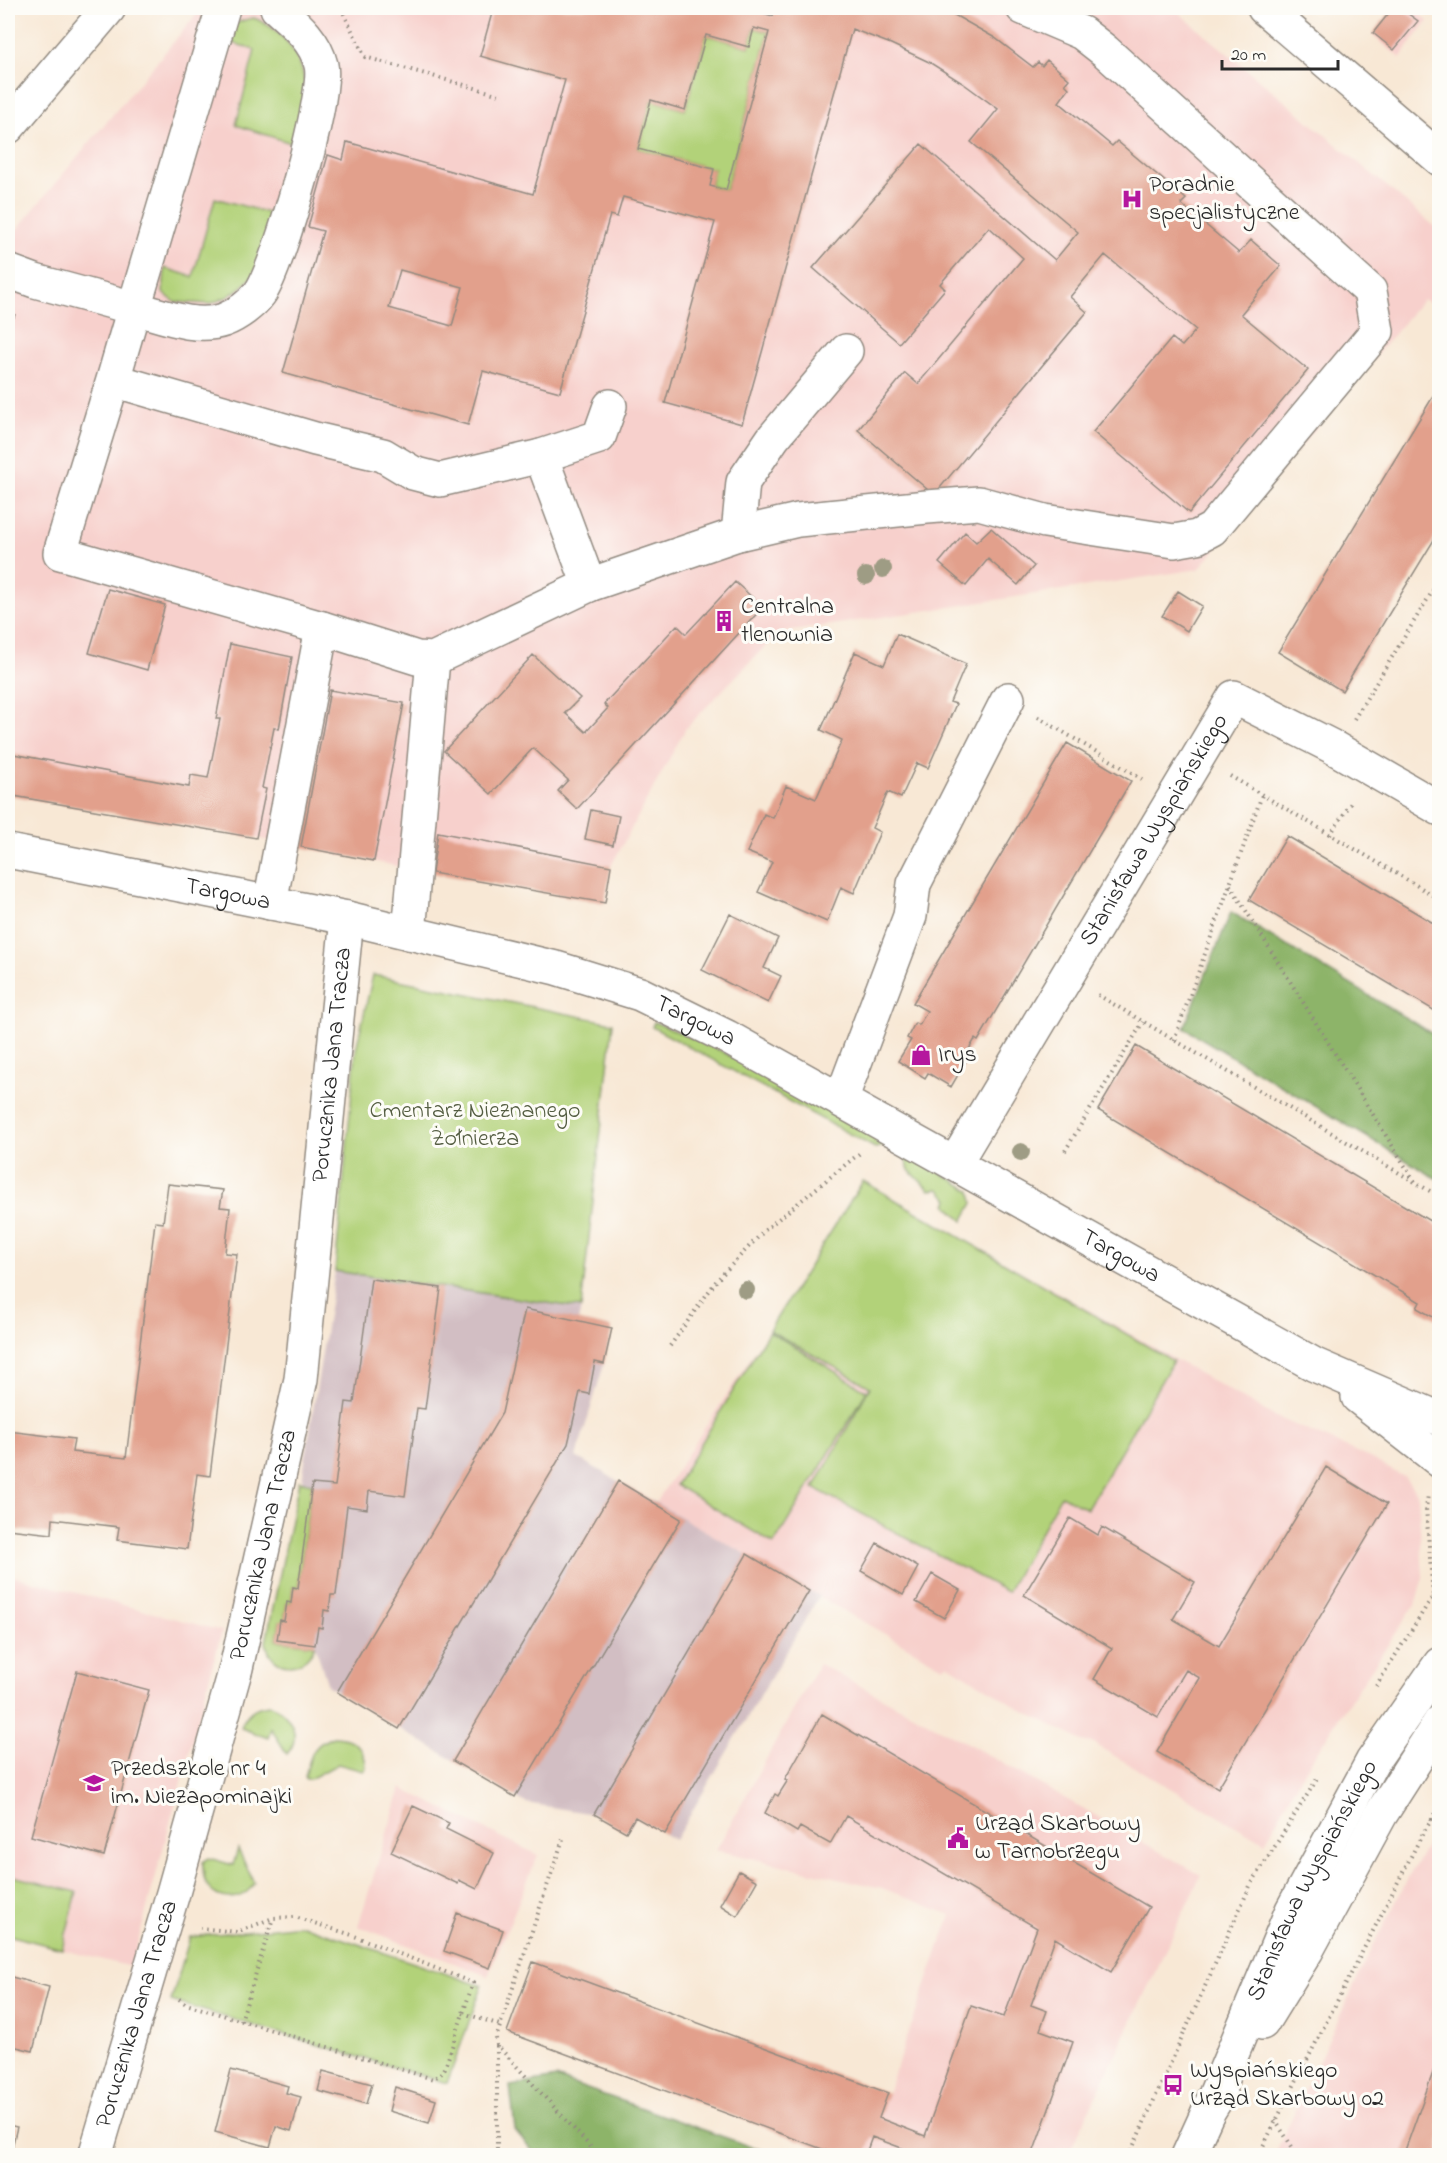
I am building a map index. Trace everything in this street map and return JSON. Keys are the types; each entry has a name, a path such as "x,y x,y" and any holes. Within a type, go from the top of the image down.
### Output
{"street":[{"path":"8,127 108,8"},
{"path":"223,8 60,553 322,628 417,658 433,659 589,585 738,534 798,520 979,503 1045,521 1174,541 1197,537 1212,529 1377,331 1370,291 1105,51 1082,33 1023,8"},
{"path":"8,271 35,281 191,322 210,323 224,320 250,303 260,292 280,249 318,110 322,67 315,48 303,32 277,8"},
{"path":"1264,8 1440,159"},
{"path":"738,534 743,482 773,438 846,351"},
{"path":"113,380 315,439 383,455 413,473 440,480 541,456 599,437 610,406"},
{"path":"541,456 589,585"},
{"path":"270,903 322,628"},
{"path":"409,933 433,659"},
{"name":"Stanisława Wyspiańskiego","path":"955,1163 1234,697 1331,746 1440,809"},
{"path":"841,1100 910,916 914,884 1008,699"},
{"name":"Targowa","path":"8,851 347,918 556,968 640,994 727,1036 1316,1365 1440,1419"},
{"name":"Porucznika Jana Tracza","path":"95,2156 173,1893 236,1668 301,1379 347,918"},
{"name":"Targowa","path":"1316,1365 1434,1475"},
{"name":"Stanisława Wyspiańskiego","path":"1188,2156 1292,1910 1372,1762 1440,1664"},
{"name":"Stanisława Wyspiańskiego","path":"1208,2112 1307,1950 1382,1814 1440,1722"}],"path":[{"path":"341,8 364,57 500,95"},
{"path":"1331,746 1354,720 1440,579"},
{"path":"1008,699 1148,783"},
{"path":"1198,757 1440,899"},
{"path":"1174,1040 1262,795"},
{"path":"1230,885 1416,1183"},
{"path":"1066,976 1440,1197"},
{"path":"1065,1151 1143,1022"},
{"path":"670,1346 717,1280 766,1229 863,1151"},
{"path":"1370,1696 1433,1596 1426,1508 1434,1475"},
{"path":"1433,1596 1440,1603"},
{"path":"1129,2156 1250,1886 1319,1776"},
{"path":"1258,2156 1423,1833 1440,1807"},
{"path":"1431,1820 1440,1831"},
{"path":"497,2156 496,2038 563,1839"},
{"path":"178,1991 182,2002 433,2079 445,2068 473,1983 341,1931 295,1917 273,1918 237,1932 196,1928"},
{"path":"241,2020 273,1918"},
{"path":"463,2013 500,2025"},
{"path":"497,2045 599,2156"},
{"path":"1275,2120 1298,2156"}],"shaded area":[{"path":"202,8 1173,8 1439,230 1440,309 1423,299 1199,569 778,633 686,728 611,866 438,833 432,873 256,838 266,789 191,775 189,787 8,753 8,240"},
{"path":"1394,8 1411,8 1428,21 1400,58 1372,35"},
{"path":"863,1181 1272,1415 1368,1457 1404,1477 1415,1489 1418,1496 1423,1577 1415,1605 1291,1793 1265,1843 1094,1744 1082,1741 1024,1711 947,1664 943,1667 655,1504"},
{"path":"335,1271 581,1308 578,1321 612,1328 604,1364 576,1457 819,1596 675,1840 636,1817 626,1832 594,1814 526,1803 328,1686 315,1645 277,1640"},
{"name":"Przedszkole nr 4 im. Niezapominajki","path":"8,1575 222,1631 131,1967 8,1936"},
{"path":"819,1664 965,1742 1201,1875 1068,2155 865,2155 951,1915 882,1888 716,1850"},
{"path":"401,1788 538,1855 488,1976 358,1926"},
{"path":"1439,1825 1439,2155 1274,2156 1368,1956 1413,1869"}],"green space":[{"path":"254,18 276,31 285,40 299,61 303,73 304,104 291,143 236,125 255,50 224,40 236,24"},
{"path":"754,28 769,32 726,190 710,186 714,169 638,149 651,100 685,110 706,35 749,47"},
{"path":"215,198 272,214 260,261 253,276 227,297 210,304 175,302 163,293 165,268 193,277"},
{"path":"1231,912 1439,1038 1439,1180 1184,1028"},
{"name":"Cmentarz Nieznanego Żołnierza","path":"373,975 613,1023 581,1308 335,1271 356,1049"},
{"path":"654,1022 712,1046 888,1142 875,1148 652,1027"},
{"path":"909,1153 971,1191 973,1203 963,1221 947,1205 949,1199 939,1189 930,1190 909,1170 905,1158"},
{"path":"863,1181 1173,1361 1087,1509 1061,1495 1007,1592 814,1488 870,1387 769,1330"},
{"path":"769,1331 867,1391 774,1544 676,1485"},
{"path":"299,1481 312,1484 298,1588 293,1587 291,1603 287,1603 284,1621 280,1621 277,1640 315,1645 304,1660 289,1665 274,1659 266,1642"},
{"path":"270,1705 283,1713 292,1725 294,1740 287,1754 271,1728 268,1738 241,1728 251,1711"},
{"path":"333,1737 347,1739 357,1745 364,1755 366,1768 363,1771 338,1764 306,1779 313,1752 320,1744"},
{"path":"238,1849 254,1883 250,1889 238,1897 217,1895 206,1882 203,1862 209,1858 233,1865"},
{"path":"8,1875 77,1892 62,1949 8,1935"},
{"path":"302,1925 482,1986 447,2083 171,2001 190,1937"},
{"path":"556,2078 775,2155 536,2155 515,2130 510,2086"}],"building":[{"path":"474,8 760,8 759,12 773,16 775,8 942,8 995,38 1033,67 1038,62 1042,66 1047,60 1069,79 1065,84 1069,88 1059,102 1112,146 1117,141 1186,199 1181,204 1239,253 1251,240 1281,266 1241,314 1308,370 1189,513 1093,432 1172,338 1182,346 1196,330 1105,255 1070,297 1087,312 934,495 858,430 905,373 918,384 1023,258 989,227 940,284 945,289 899,343 813,268 921,144 1055,260 1078,232 971,142 998,109 929,62 852,29 742,424 665,403 715,222 623,197 617,217 610,215 560,392 483,371 468,425 283,373 323,231 308,227 328,155 343,160 347,142 533,194 565,80 480,56 492,13","holes":["754,28 769,32 726,190 710,186 714,169 638,149 651,100 685,110 706,35 749,47","400,270 463,287 452,326 389,308"]},
{"path":"1393,8 1400,8 1418,21 1394,50 1373,33"},
{"path":"1440,385 1440,530 1342,691 1278,652"},
{"path":"991,528 1034,566 1018,585 988,559 966,586 939,563 965,532 976,542"},
{"path":"735,582 763,607 577,809 558,791 568,780 533,748 491,794 444,751 533,655 580,698 565,713 586,732 608,708 604,704 677,625 686,634"},
{"path":"108,589 165,605 147,670 89,653"},
{"path":"1178,591 1202,606 1187,631 1162,616"},
{"path":"897,634 966,664 950,702 956,704 928,768 917,763 901,798 888,792 872,828 880,832 854,893 841,887 827,922 758,892 772,862 747,852 764,814 773,818 786,786 816,799 842,740 821,730 855,652 884,665"},
{"path":"230,644 292,657 279,729 274,728 262,788 266,789 256,838 8,795 8,753 189,787 191,775 208,778 220,719 216,719"},
{"path":"330,690 404,703 374,861 301,847"},
{"path":"1067,743 1131,781 978,1041 975,1039 966,1054 969,1056 951,1087 928,1073 925,1078 898,1061 911,1040 907,1038 915,1023 919,1025 927,1011 913,1003"},
{"path":"591,810 619,816 613,845 585,839"},
{"path":"438,832 611,866 605,903 432,873"},
{"path":"1287,836 1440,927 1440,1014 1249,900"},
{"path":"730,914 778,938 764,968 781,976 768,1003 702,970"},
{"path":"1136,1046 1440,1227 1440,1321 1417,1308 1420,1302 1098,1110"},
{"path":"168,1184 223,1190 220,1207 230,1208 225,1253 237,1254 210,1476 197,1474 187,1549 117,1540 119,1527 53,1519 52,1534 8,1529 8,1431 74,1439 72,1452 126,1458 155,1222 163,1223"},
{"path":"371,1279 441,1288 425,1409 417,1408 405,1496 369,1491 367,1509 347,1506 336,1595 331,1595 329,1611 324,1610 322,1628 318,1627 315,1645 277,1640 280,1620 284,1621 287,1602 291,1603 293,1587 298,1588 312,1484 335,1486 346,1402 354,1403"},
{"path":"525,1309 612,1328 604,1364 595,1362 589,1394 580,1392 568,1444 399,1729 337,1692 502,1413"},
{"path":"1326,1467 1387,1504 1218,1788 1157,1752 1200,1678 1186,1670 1158,1717 1094,1679 1112,1648 1024,1595 1070,1518 1098,1535 1102,1527 1195,1582 1173,1619 1219,1646"},
{"path":"618,1481 681,1519 515,1797 453,1761"},
{"path":"877,1543 918,1567 903,1595 861,1571"},
{"path":"747,1554 809,1591 665,1834 635,1817 626,1832 594,1814"},
{"path":"932,1574 960,1590 944,1618 916,1602"},
{"path":"77,1671 149,1690 104,1856 31,1836"},
{"path":"822,1714 1149,1907 1111,1972 1055,1938 1031,2005 1047,2011 1040,2030 1073,2042 1032,2156 917,2156 918,2154 872,2137 865,2156 841,2156 507,2032 533,1962 888,2093 879,2118 925,2136 971,2006 1004,2017 1037,1928 846,1816 830,1844 800,1827 797,1832 765,1813 775,1794 778,1796 788,1780 785,1779"},
{"path":"413,1806 449,1823 446,1829 494,1853 477,1889 459,1880 458,1884 391,1852"},
{"path":"739,1871 757,1881 737,1916 720,1905"},
{"path":"457,1913 503,1930 490,1968 444,1951"},
{"path":"8,1976 49,1987 33,2051 8,2045"},
{"path":"1439,2056 1440,2156 1403,2156"},
{"path":"231,2070 288,2086 286,2093 301,2097 291,2131 276,2126 270,2147 215,2132"},
{"path":"323,2071 372,2084 366,2104 318,2091"},
{"path":"395,2087 436,2100 429,2123 389,2111"},
{"path":"8,2125 17,2127 10,2156 8,2156"}],"place":[{"name":"Poradnie specjalistyczne","path":"1132,199"},
{"name":"Centralna tlenownia","path":"724,621"},
{"name":"Irys","path":"921,1055"},
{"name":"Przedszkole nr 4 im. Niezapominajki","path":"94,1783"},
{"name":"Urząd Skarbowy w Tarnobrzegu","path":"958,1838"},
{"name":"Wyspiańskiego Urząd Skarbowy 02","path":"1173,2085"}]}
